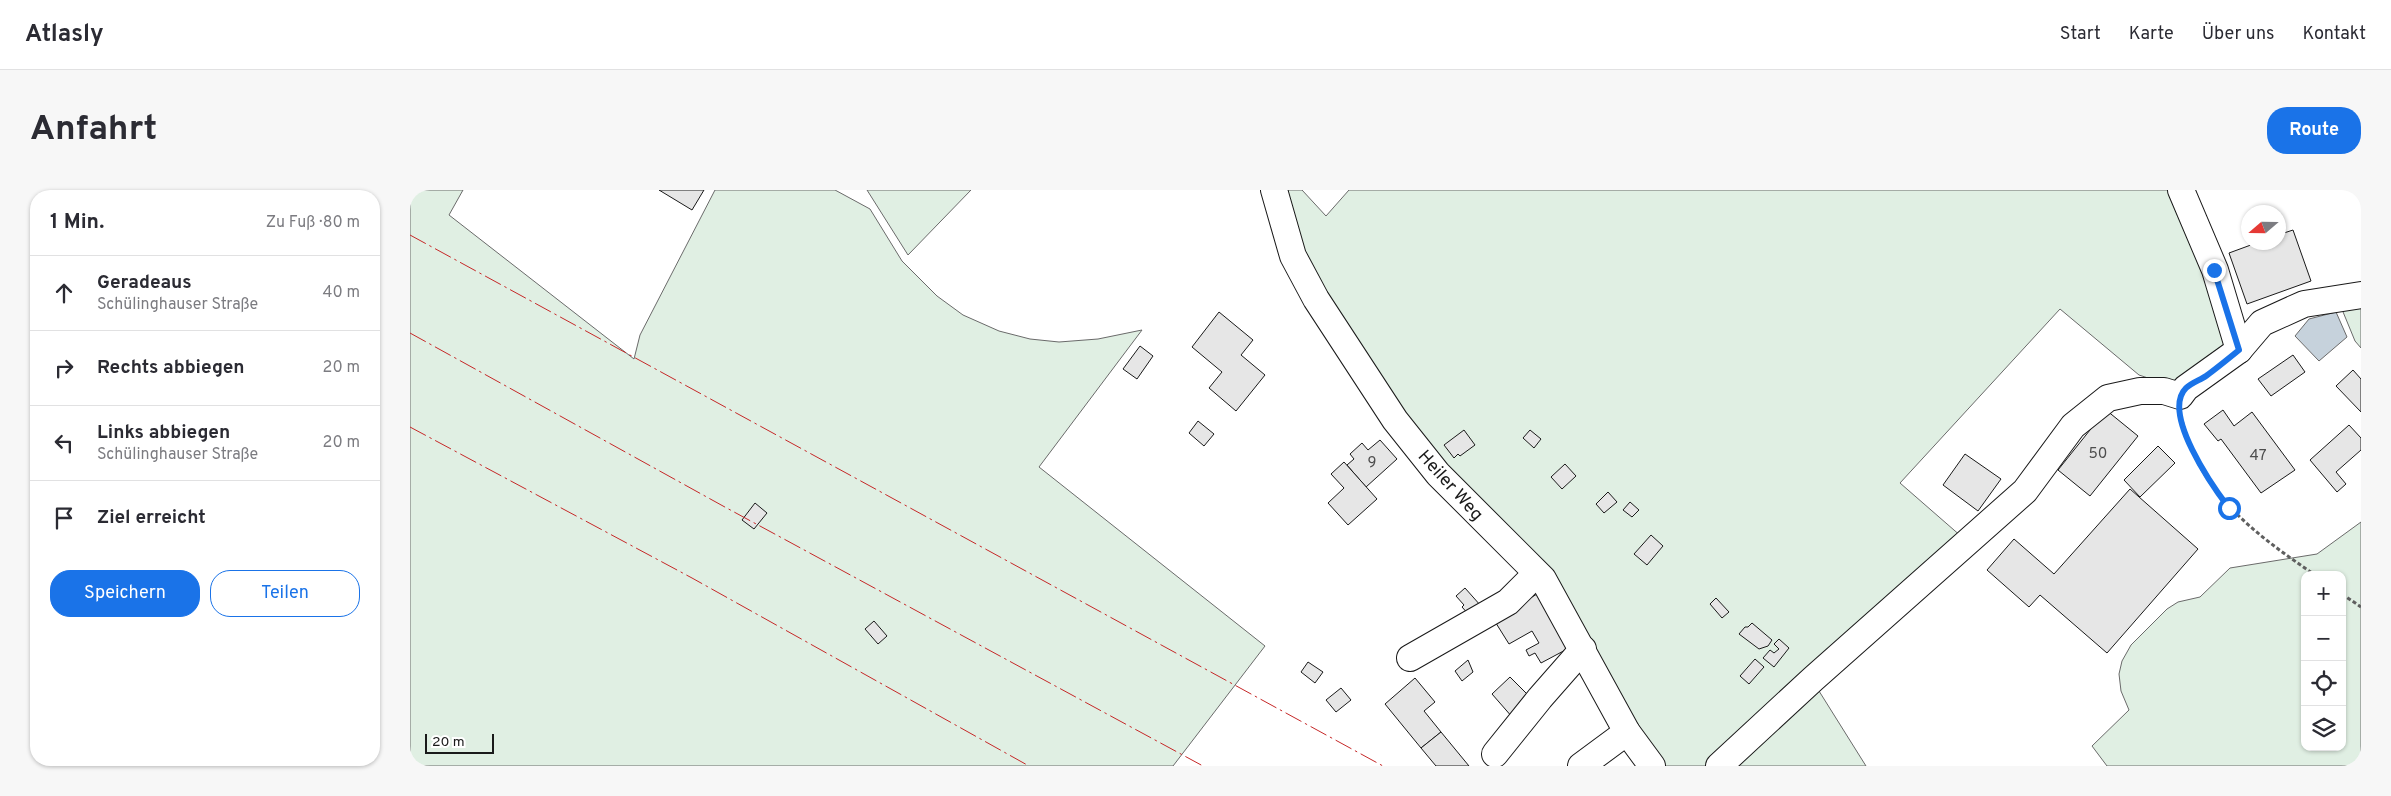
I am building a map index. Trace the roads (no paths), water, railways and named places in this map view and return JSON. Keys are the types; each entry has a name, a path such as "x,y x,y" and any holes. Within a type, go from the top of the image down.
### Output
{"street":[{"name":"Heiler Weg","path":"1274,190 1293,256 1316,299 1395,420 1438,474 1543,580 1583,649 1627,732 1652,766"},
{"path":"2181,190 2214,270 2239,350"},
{"path":"1719,766 1813,678 2025,491 2073,426 2108,398 2140,391 2164,391 2180,396 2186,388 2207,375 2239,350 2262,323 2304,304 2361,295"},
{"path":"1410,658 1508,602 1536,574"},
{"path":"1495,754 1583,649"},
{"path":"1581,766 1627,732"}]}
